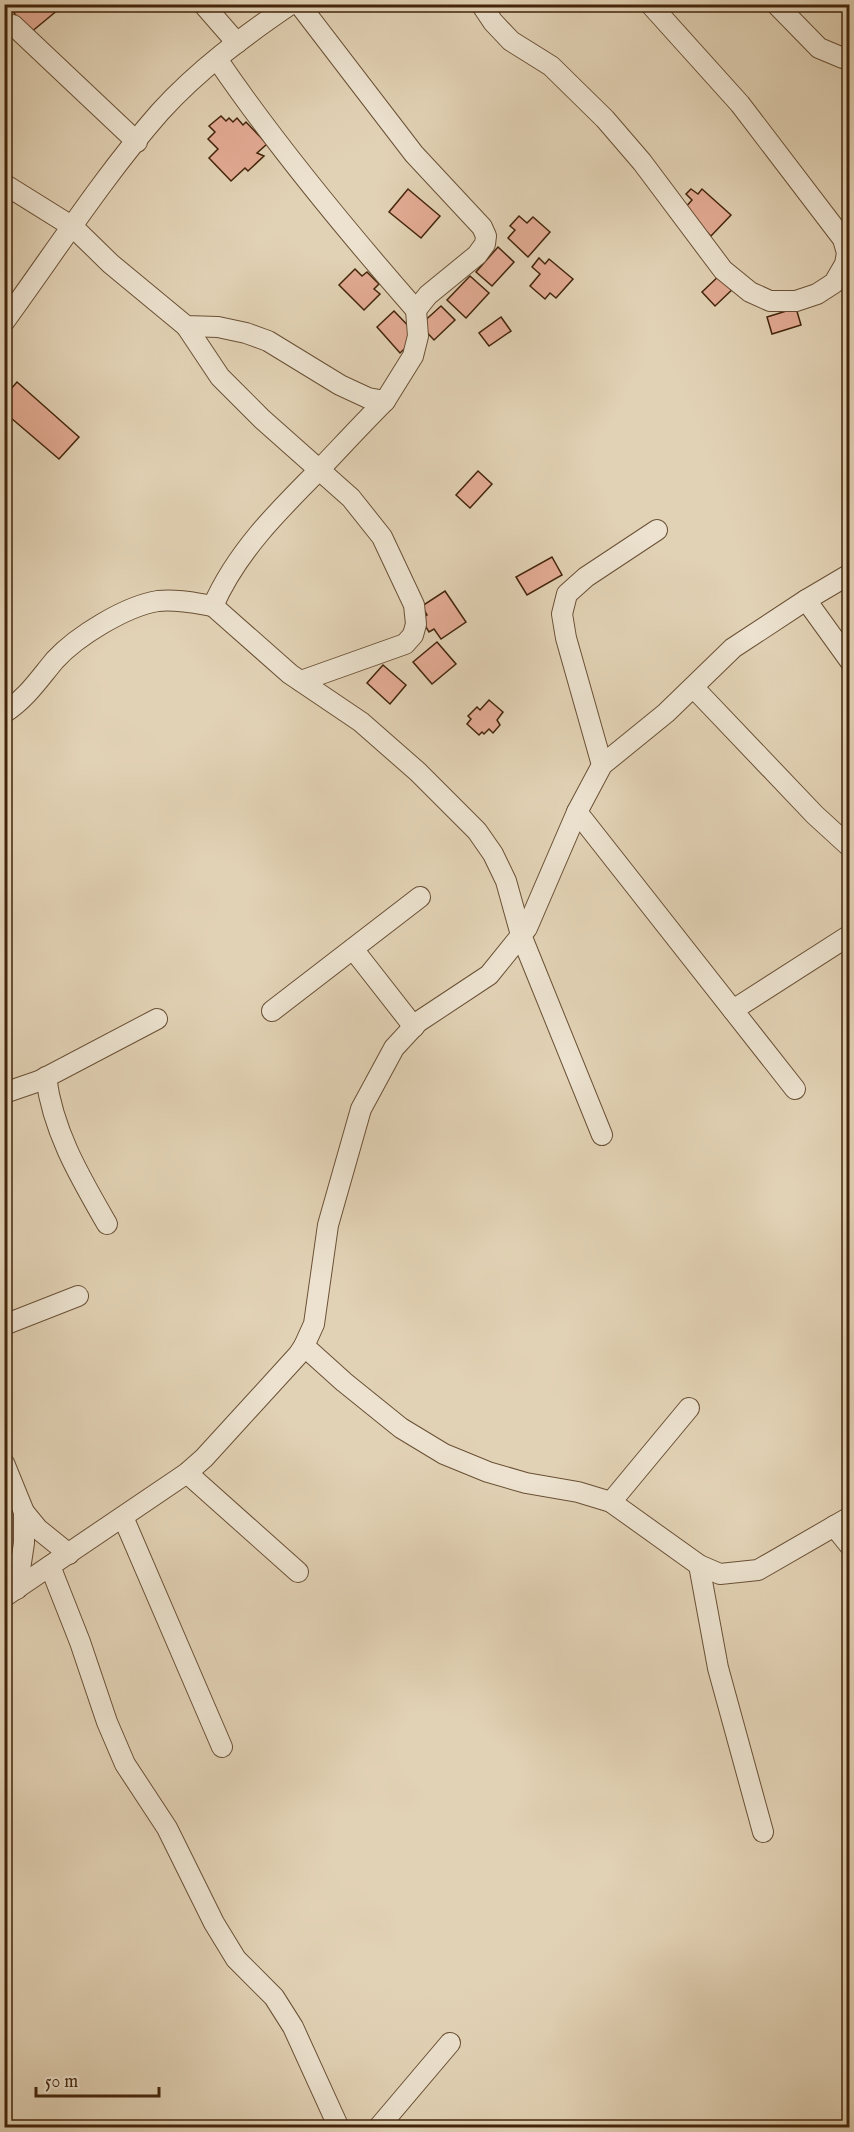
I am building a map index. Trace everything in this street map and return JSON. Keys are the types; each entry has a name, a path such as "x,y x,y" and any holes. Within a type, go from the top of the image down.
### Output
{"street":[{"path":"203,4 237,43"},
{"path":"4,322 73,226 160,112 207,66 291,4"},
{"path":"299,4 414,154 482,227 486,236 477,255 428,295 416,310"},
{"path":"481,4 493,22 511,41 551,66 604,119 642,162 723,270 750,292 770,301 796,301 817,294 834,283 845,264 848,253 843,239 740,104 650,4"},
{"path":"776,4 819,48 843,58 849,56"},
{"path":"13,25 137,142"},
{"path":"213,606 224,581 241,555 385,401 413,356 418,336 416,310 338,217 241,94 217,59"},
{"path":"4,184 73,226 111,264 186,326 220,377 262,419 351,498 382,537 414,605 416,624 413,635 405,644 301,681"},
{"path":"186,326 218,327 268,341 340,385 368,398 385,401"},
{"path":"602,765 566,638 562,614 567,594 586,577 657,530"},
{"path":"11,1593 187,1473 204,1458 304,1346 314,1323 328,1225 361,1109 394,1048 414,1027 452,998 489,975 527,928 577,812 602,765 694,688 733,648 849,574"},
{"path":"806,600 849,661"},
{"path":"4,713 20,702 57,658 106,621 157,601 179,601 213,606 263,652 361,722 418,772 477,831 493,854 506,881 521,935 602,1135"},
{"path":"694,688 849,847"},
{"path":"577,812 795,1089"},
{"path":"272,1011 420,897"},
{"path":"733,1010 849,935"},
{"path":"353,949 414,1027"},
{"path":"4,1093 46,1077 157,1019"},
{"path":"46,1077 49,1101 57,1129 74,1166 107,1224"},
{"path":"4,1325 78,1296"},
{"path":"304,1346 401,1428 444,1454 488,1472 526,1483 578,1492 612,1502 699,1565 720,1574 758,1570 842,1521 849,1546"},
{"path":"612,1502 689,1408"},
{"path":"4,1463 24,1512 38,1529 69,1554"},
{"path":"187,1473 298,1572"},
{"path":"11,1593 24,1544 24,1512"},
{"path":"123,1517 222,1748"},
{"path":"699,1565 718,1668 763,1832"},
{"path":"50,1566 80,1642 107,1722 125,1764 167,1828 214,1923 236,1959 274,1998 293,2027 339,2127"},
{"path":"378,2127 450,2043"}],"building":[{"path":"7,4 65,4 30,33"},
{"path":"221,116 226,121 229,118 233,122 237,118 243,125 246,122 267,144 257,153 264,156 248,171 245,168 231,181 209,158 218,149 208,139 215,132 209,126"},
{"path":"408,189 440,216 421,238 389,212"},
{"path":"691,189 698,194 702,189 731,215 711,236 683,210 692,200 686,194"},
{"path":"519,216 527,223 533,217 550,232 528,257 508,238 515,230 510,226"},
{"path":"498,247 514,262 492,286 476,272"},
{"path":"539,258 545,264 549,259 573,279 556,298 550,293 545,299 530,286 540,274 532,267"},
{"path":"355,269 362,276 367,272 379,284 374,289 380,294 364,310 339,285"},
{"path":"723,272 736,286 715,306 702,292"},
{"path":"470,276 489,293 466,318 447,300"},
{"path":"441,306 455,320 434,340 420,325"},
{"path":"796,308 801,325 772,334 767,317"},
{"path":"394,311 418,336 400,353 377,327"},
{"path":"501,317 511,331 489,346 479,333"},
{"path":"17,382 79,437 59,459 4,412 4,397"},
{"path":"478,471 492,484 470,508 456,495"},
{"path":"552,557 562,575 527,595 516,577"},
{"path":"445,591 466,622 441,639 434,629 429,632 421,619 427,615 422,606"},
{"path":"437,642 456,664 432,684 413,662"},
{"path":"383,665 406,685 390,704 367,683"},
{"path":"489,700 503,712 497,720 500,725 493,733 489,729 479,735 467,724 471,719 468,716 477,707 480,710"}]}
